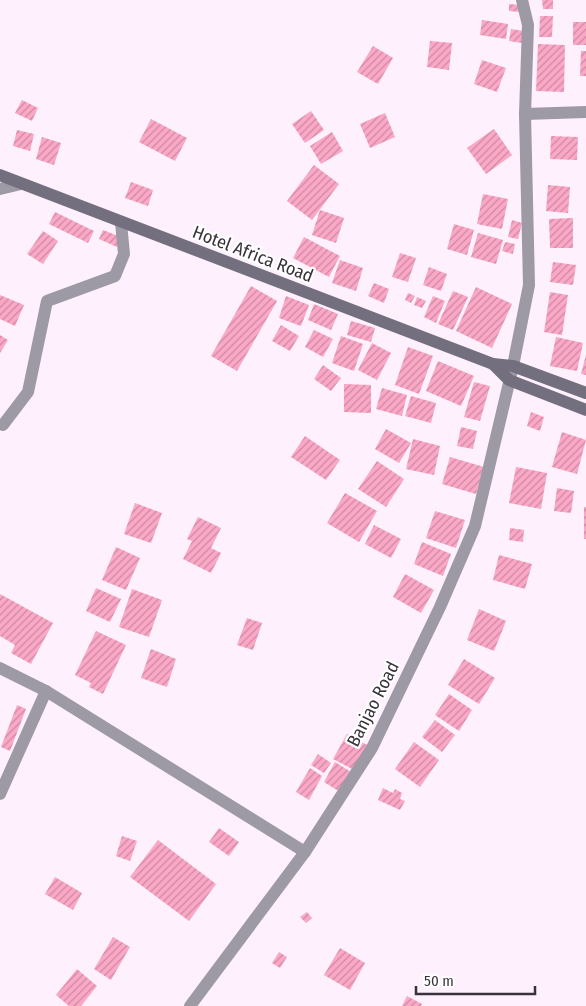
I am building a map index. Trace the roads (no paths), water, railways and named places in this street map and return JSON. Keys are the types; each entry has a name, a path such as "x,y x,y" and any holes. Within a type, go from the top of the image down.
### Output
{"street":[{"name":"Banjao Road","path":"190,1006 305,852 372,748 440,607 475,526 529,285 525,114 528,25 522,0"},
{"path":"525,114 586,112"},
{"name":"Hotel Africa Road","path":"0,175 121,223 493,364 512,366 586,393"},
{"path":"0,189 21,184"},
{"path":"3,425 28,392 47,301 115,276 124,254 121,223"},
{"name":"Hotel Africa Road","path":"493,364 508,380 586,410"},
{"path":"0,668 46,691 305,852"},
{"path":"0,794 46,691"}]}
